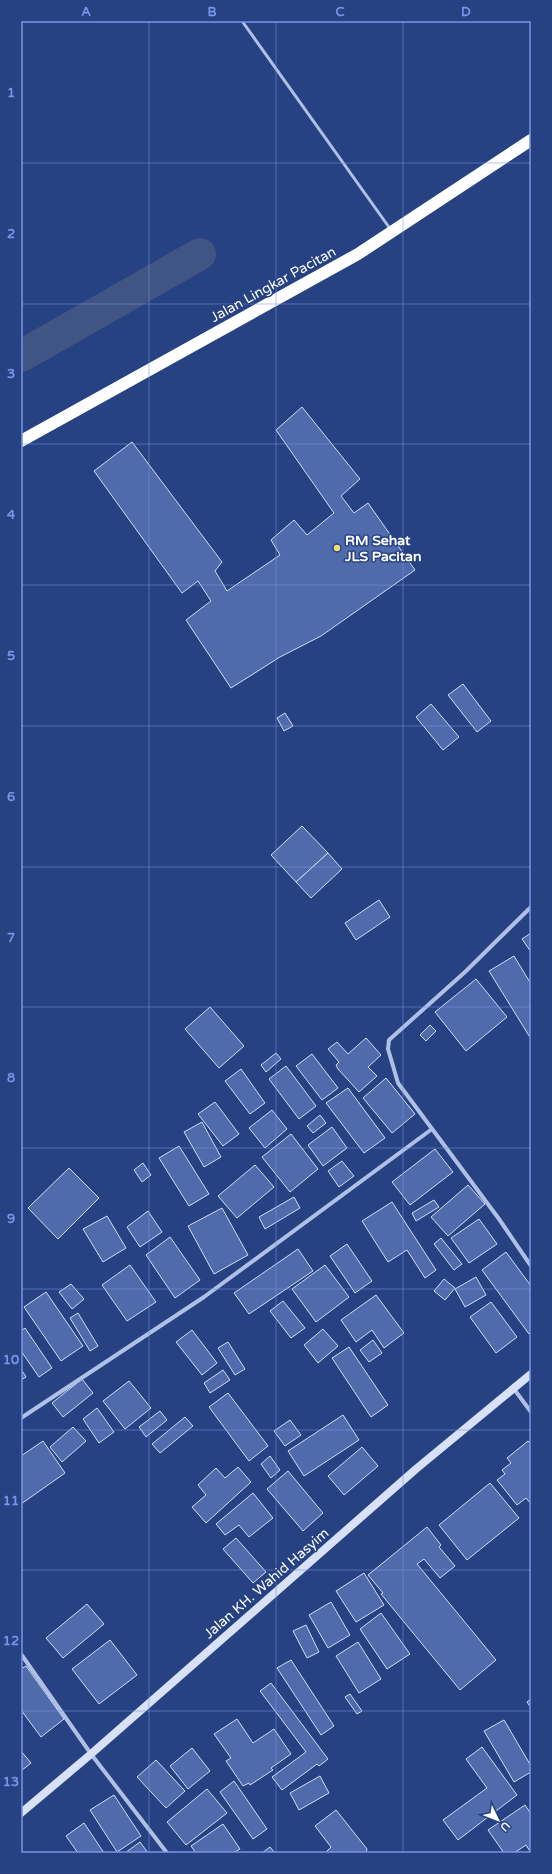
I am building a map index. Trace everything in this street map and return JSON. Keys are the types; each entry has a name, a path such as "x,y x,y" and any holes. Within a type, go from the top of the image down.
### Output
{"highway":[{"name":"Jalan Lingkar Pacitan","path":"21,440 358,254 531,140"}],"street":[{"path":"531,907 465,972 389,1040 388,1049 398,1083 499,1219 531,1266"},
{"path":"21,1418 204,1297 432,1129"},
{"name":"Jalan KH. Wahid Hasyim","path":"21,1813 91,1754 416,1469 531,1374"},
{"path":"514,1388 531,1412"},
{"path":"21,1654 91,1754 167,1853"}],"lane":[{"path":"242,21 392,232"}],"building":[{"name":"RM Sehat JLS Pacitan","path":"302,407 360,479 341,496 354,513 368,503 415,570 321,636 280,657 231,688 186,620 211,601 198,581 182,593 94,471 132,442 222,562 215,571 227,591 280,555 271,540 294,520 307,535 334,513 276,430"},
{"path":"463,684 491,721 477,732 448,695"},
{"path":"431,704 459,737 443,750 416,717"},
{"path":"285,713 293,726 284,731 277,718"},
{"path":"302,826 328,853 296,882 271,855"},
{"path":"328,853 342,869 311,898 296,882"},
{"path":"379,900 390,917 356,940 345,923"},
{"path":"531,933 531,952 522,939"},
{"path":"514,956 531,984 531,1039 489,971"},
{"path":"476,979 507,1017 466,1051 435,1012"},
{"path":"210,1007 244,1046 219,1068 185,1029"},
{"path":"430,1025 436,1031 426,1041 420,1035"},
{"path":"366,1038 381,1055 368,1067 377,1076 359,1092 338,1069 336,1065 339,1062 328,1049 337,1042 348,1054"},
{"path":"276,1053 281,1059 266,1072 261,1065"},
{"path":"312,1054 338,1088 322,1100 296,1066"},
{"path":"286,1066 316,1106 299,1119 269,1079"},
{"path":"241,1069 265,1103 250,1114 225,1081"},
{"path":"386,1078 415,1114 392,1133 363,1098"},
{"path":"348,1088 385,1138 364,1153 326,1103"},
{"path":"215,1102 239,1134 223,1146 198,1114"},
{"path":"272,1110 287,1129 265,1148 249,1128"},
{"path":"320,1115 326,1123 313,1133 307,1126"},
{"path":"202,1122 221,1157 204,1167 184,1132"},
{"path":"332,1127 347,1148 323,1166 308,1145"},
{"path":"291,1134 318,1169 290,1192 262,1157"},
{"path":"179,1146 209,1194 189,1206 159,1158"},
{"path":"435,1149 453,1172 410,1205 392,1182"},
{"path":"342,1161 354,1176 339,1187 328,1171"},
{"path":"143,1163 151,1175 142,1182 134,1170"},
{"path":"255,1165 274,1187 237,1218 218,1196"},
{"path":"69,1168 99,1198 58,1239 28,1208"},
{"path":"468,1185 485,1204 448,1236 431,1217"},
{"path":"294,1197 300,1208 265,1229 259,1217"},
{"path":"434,1200 439,1207 416,1221 412,1213"},
{"path":"392,1202 436,1270 425,1278 407,1250 388,1262 362,1221"},
{"path":"222,1208 248,1255 214,1274 188,1226"},
{"path":"148,1211 162,1232 140,1247 127,1227"},
{"path":"107,1216 126,1248 103,1262 83,1229"},
{"path":"479,1219 497,1244 469,1263 451,1238"},
{"path":"170,1237 200,1280 175,1298 146,1255"},
{"path":"441,1238 462,1264 454,1270 434,1244"},
{"path":"347,1244 372,1281 355,1293 330,1256"},
{"path":"298,1249 313,1271 249,1314 234,1293"},
{"path":"506,1252 531,1286 531,1332 529,1334 482,1270"},
{"path":"130,1265 156,1302 127,1321 102,1285"},
{"path":"325,1265 349,1297 316,1322 292,1289"},
{"path":"476,1277 486,1295 465,1307 455,1289"},
{"path":"444,1279 455,1288 445,1300 434,1291"},
{"path":"71,1284 84,1299 72,1309 59,1292"},
{"path":"46,1292 83,1346 61,1361 24,1307"},
{"path":"376,1295 404,1333 384,1348 372,1330 356,1342 341,1320"},
{"path":"283,1301 305,1328 291,1338 270,1311"},
{"path":"491,1302 517,1337 496,1353 470,1317"},
{"path":"78,1313 98,1346 90,1351 70,1318"},
{"path":"25,1328 52,1368 39,1377 21,1351 21,1331"},
{"path":"323,1329 338,1346 318,1363 304,1345"},
{"path":"192,1330 217,1363 202,1375 176,1342"},
{"path":"373,1340 382,1353 369,1362 360,1350"},
{"path":"228,1342 245,1369 235,1375 218,1348"},
{"path":"349,1347 388,1405 371,1417 332,1358"},
{"path":"21,1369 26,1377 21,1380"},
{"path":"223,1370 230,1380 210,1393 204,1383"},
{"path":"82,1379 93,1393 63,1417 52,1403"},
{"path":"129,1381 151,1408 125,1429 103,1401"},
{"path":"228,1393 268,1446 249,1461 209,1407"},
{"path":"97,1408 114,1432 99,1443 83,1419"},
{"path":"160,1411 167,1420 146,1437 139,1427"},
{"path":"343,1415 359,1440 304,1476 288,1451"},
{"path":"185,1417 193,1426 160,1453 152,1444"},
{"path":"290,1420 301,1435 285,1446 274,1431"},
{"path":"73,1427 86,1441 62,1462 50,1447"},
{"path":"43,1441 65,1473 21,1504 21,1456"},
{"path":"528,1441 531,1444 531,1504 526,1498 517,1505 497,1480 505,1474 502,1470 511,1463 507,1458"},
{"path":"362,1447 378,1466 344,1495 328,1476"},
{"path":"270,1456 280,1470 271,1478 261,1464"},
{"path":"238,1467 251,1482 206,1523 192,1507 206,1495 198,1485 216,1468 225,1478"},
{"path":"288,1471 323,1513 303,1531 267,1489"},
{"path":"490,1483 519,1518 467,1560 439,1525"},
{"path":"253,1493 273,1518 249,1537 239,1525 225,1535 216,1524"},
{"path":"427,1527 441,1545 439,1547 455,1566 440,1578 424,1559 417,1564 496,1660 460,1690 381,1594 383,1593 368,1575"},
{"path":"236,1538 266,1572 253,1583 223,1549"},
{"path":"364,1573 384,1605 356,1622 336,1591"},
{"path":"331,1602 350,1635 328,1648 309,1615"},
{"path":"87,1604 104,1624 63,1658 46,1638"},
{"path":"381,1613 410,1654 387,1669 360,1629"},
{"path":"306,1625 319,1652 307,1658 293,1631"},
{"path":"110,1640 137,1675 99,1704 72,1669"},
{"path":"358,1642 381,1679 359,1693 336,1656"},
{"path":"291,1660 334,1726 321,1735 277,1668"},
{"path":"26,1666 64,1719 41,1737 21,1710 21,1669"},
{"path":"271,1683 328,1759 319,1766 317,1764 282,1790 272,1777 306,1752 260,1691"},
{"path":"350,1694 362,1711 357,1714 345,1697"},
{"path":"531,1699 531,1708 527,1702"},
{"path":"237,1719 253,1743 274,1729 291,1754 271,1768 273,1770 250,1785 249,1783 243,1786 226,1761 231,1758 214,1734"},
{"path":"504,1720 531,1766 531,1772 514,1782 484,1731"},
{"path":"482,1747 517,1795 458,1840 443,1820 487,1788 466,1759"},
{"path":"192,1748 210,1771 188,1789 170,1766"},
{"path":"21,1751 31,1763 21,1771"},
{"path":"156,1760 185,1791 166,1808 137,1777"},
{"path":"320,1776 329,1793 299,1810 290,1793"},
{"path":"234,1781 267,1829 253,1839 220,1792"},
{"path":"207,1789 227,1813 186,1845 167,1822"},
{"path":"114,1795 141,1836 117,1852 90,1810"},
{"path":"525,1805 531,1814 531,1853 526,1845 514,1853 504,1853 488,1830"},
{"path":"336,1810 367,1849 366,1853 325,1853 331,1847 315,1826"},
{"path":"84,1823 104,1853 78,1853 66,1836"},
{"path":"223,1824 240,1849 233,1853 196,1853 191,1846"},
{"path":"140,1842 148,1853 125,1853"},
{"path":"270,1847 275,1853 262,1853"}],"waterway":[{"path":"21,356 200,254"}],"place":[{"name":"RM Sehat JLS Pacitan","path":"337,548"}]}
